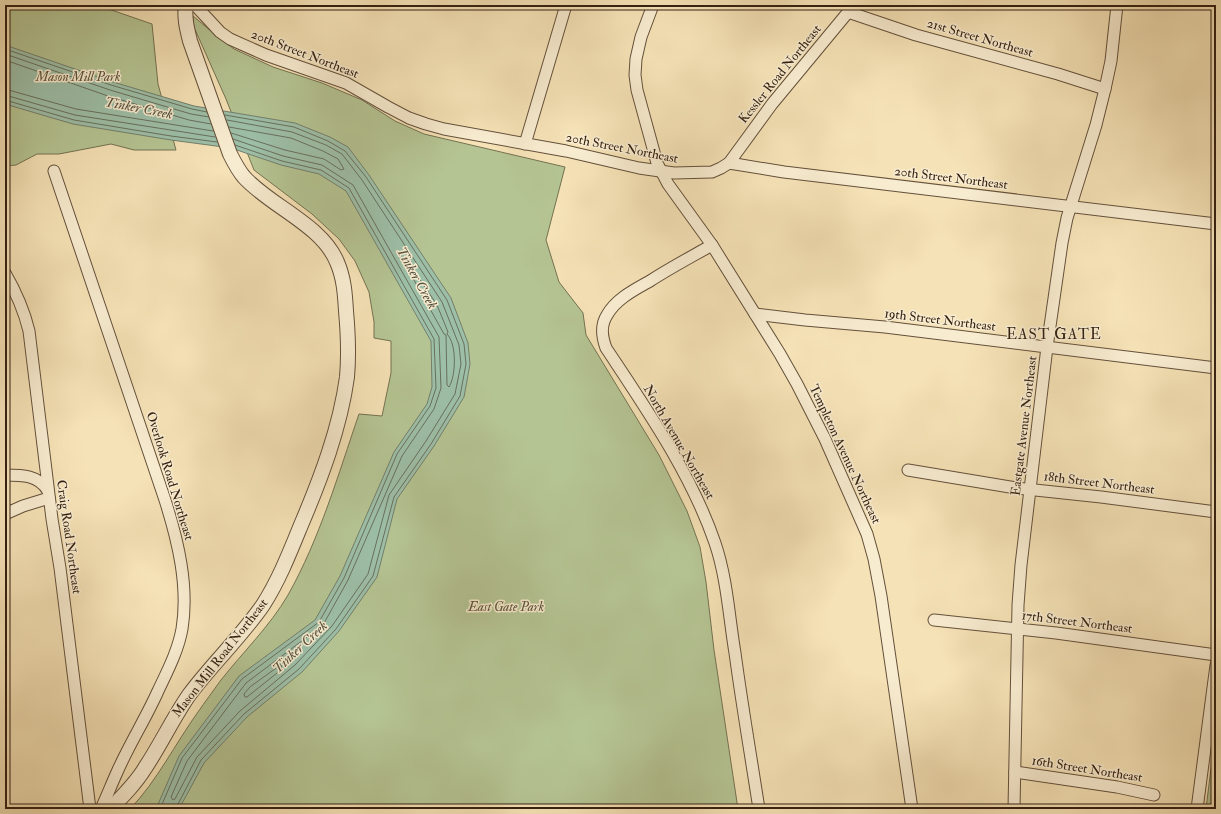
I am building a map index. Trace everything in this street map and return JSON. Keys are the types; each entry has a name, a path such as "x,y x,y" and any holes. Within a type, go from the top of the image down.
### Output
{"street":[{"name":"Mason Mill Road Northeast","path":"110,809 133,785 145,768 173,718 191,693 254,616 272,590 309,507 328,455 343,398 347,376 348,326 344,287 337,260 313,231 248,181 236,166 230,154 190,41 186,23 186,5"},
{"name":"20th Street Northeast","path":"195,5 220,32 230,39 266,55 346,83 409,118 444,129 566,151 674,174 712,172 729,163 784,172 1216,224"},
{"path":"525,144 566,5"},
{"name":"Templeton Avenue Northeast","path":"653,5 641,37 636,59 635,75 639,97 653,149 661,171 712,245 798,384 825,439 867,534 874,559 881,596 912,809"},
{"name":"Eastgate Avenue Northeast","path":"1014,809 1020,565 1047,347 1062,243 1070,207 1096,125 1105,89 1111,61 1118,5"},
{"name":"21st Street Northeast","path":"851,9 916,35 1058,74 1105,89"},
{"name":"Kessler Road Northeast","path":"729,163 772,104 851,9"},
{"name":"Overlook Road Northeast","path":"54,171 165,500 180,557 183,579 184,612 178,646 145,720 118,769 101,809"},
{"name":"North Avenue Northeast","path":"712,245 624,296 614,305 607,315 603,323 602,332 606,348 651,417 685,475 707,520 716,544 723,574 759,809"},
{"name":"Craig Road Northeast","path":"5,273 18,296 29,331 48,494 60,568 90,809"},
{"name":"19th Street Northeast","path":"755,314 805,320 885,326 1216,368"},
{"name":"18th Street Northeast","path":"908,470 984,484 1216,512"},
{"path":"5,475 20,475 35,478 44,484 48,494 5,514"},
{"name":"17th Street Northeast","path":"934,620 1088,637 1216,656"},
{"path":"1197,809 1216,665"},
{"name":"16th Street Northeast","path":"1015,772 1117,787 1154,795"}],"green space":[{"name":"Mason Mill Park","path":"5,5 97,5 152,24 158,84 176,150 134,150 111,144 59,154 37,154 16,165 5,166"},
{"name":"East Gate Park","path":"193,16 234,49 273,67 322,83 362,100 395,121 424,134 565,167 546,240 559,282 583,313 586,335 659,455 687,511 700,547 738,809 130,809 149,787 221,680 265,628 288,595 310,551 319,529 359,414 382,416 391,373 391,341 374,338 374,322 369,292 355,261 339,239 312,214 254,170 226,99 193,25"},
{"path":"1216,727 1216,809 1206,809"}],"water":[{"name":"Tinker Creek","path":"5,45 113,82 194,106 295,123 330,137 348,147 369,175 451,298 468,343 470,364 464,397 434,446 397,499 377,577 339,631 302,672 247,717 204,763 179,809 156,809 179,756 239,676 315,620 340,576 394,452 427,404 432,387 431,341 346,191 319,174 281,165 231,148 73,124 5,104"}],"district":[{"name":"EAST GATE","path":"1054,334"}]}
